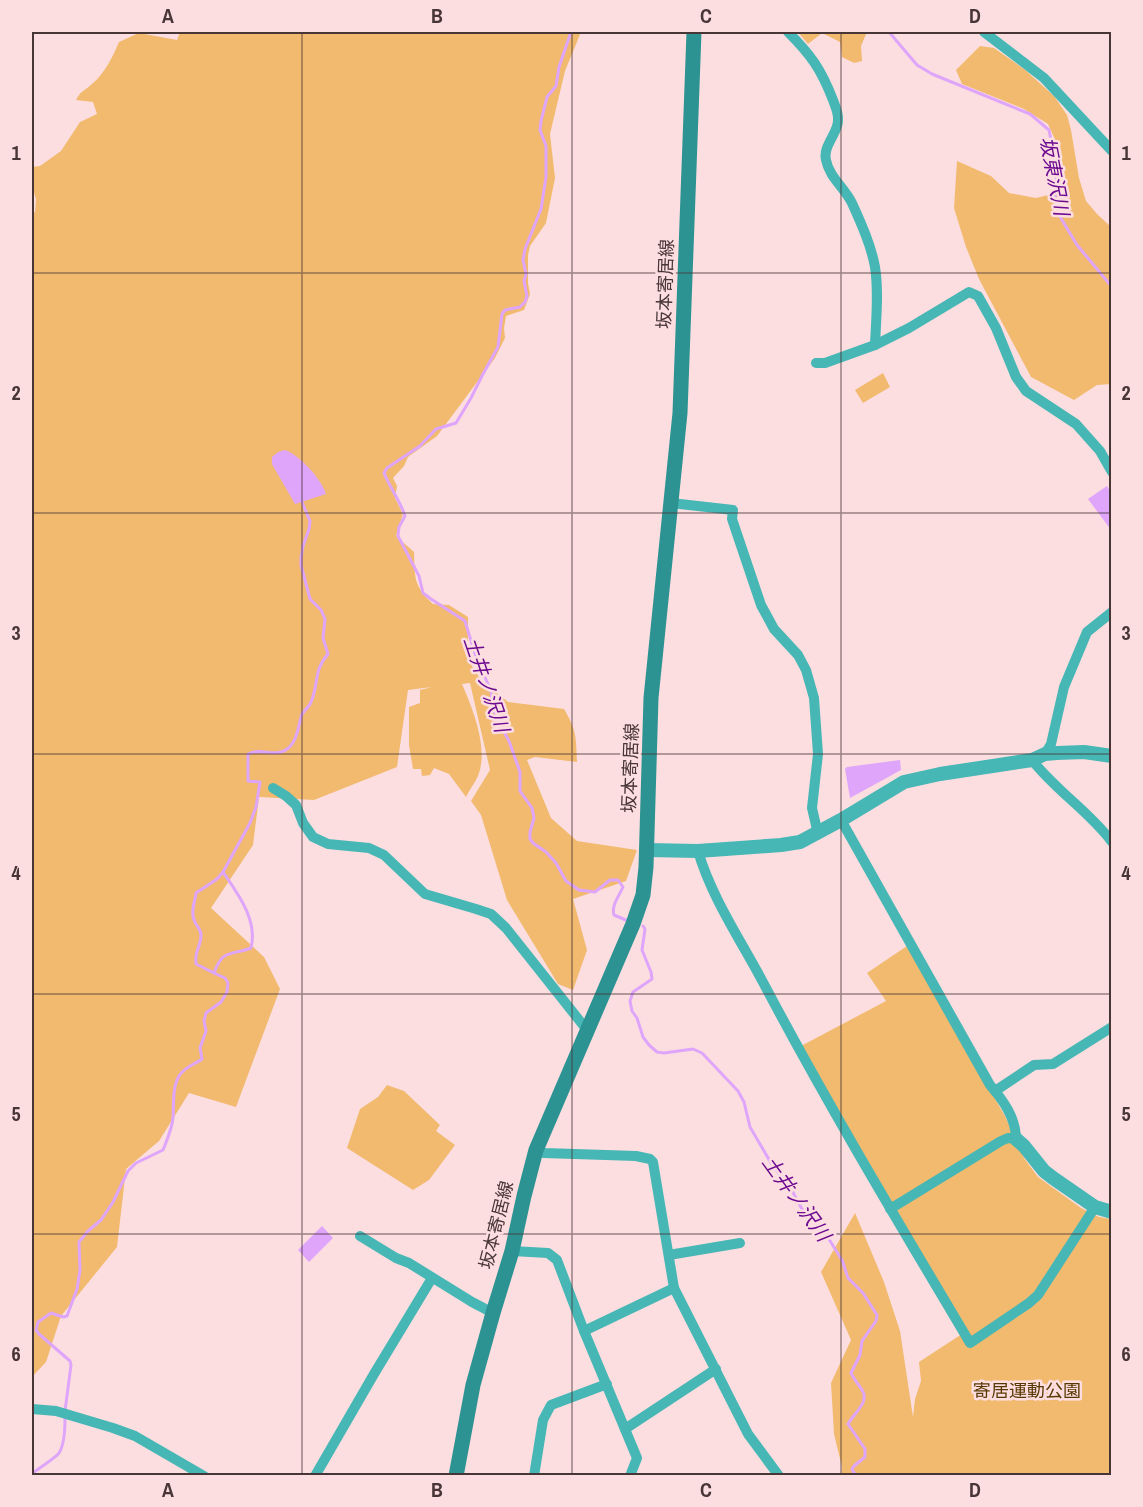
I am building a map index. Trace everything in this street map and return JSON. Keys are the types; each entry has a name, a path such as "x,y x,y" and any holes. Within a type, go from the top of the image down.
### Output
{"main road":[{"name":"坂本寄居線","path":"456,1476 472,1385 512,1251 536,1150 630,932 640,905 645,882 651,698 680,402 694,32"}],"street":[{"path":"788,32 812,57 824,76 838,117 838,125 829,143 825,159 833,177 851,200 866,236 875,267 877,292 875,345"},
{"path":"984,32 1044,78 1112,152"},
{"path":"816,363 825,363 875,345 909,328 969,292 978,296 996,328 1016,377 1026,391 1076,424 1100,451 1112,472"},
{"path":"671,503 732,510 732,519 761,605 774,628 798,655 806,670 814,698 817,724 818,754 812,808 818,834"},
{"path":"1039,757 1051,744 1064,687 1087,632 1112,612"},
{"path":"647,850 698,851 800,842 818,834 904,782 1039,757 1084,752 1112,756"},
{"path":"1039,757 1045,776 1100,827 1112,843"},
{"path":"273,788 296,805 303,823 313,837 328,844 369,848 384,855 425,894 490,914 506,928 587,1030"},
{"path":"841,820 990,1085 1010,1112 1016,1129 1016,1139"},
{"path":"698,851 717,900 797,1047 970,1343 1038,1295 1095,1208"},
{"path":"996,1091 1034,1065 1053,1064 1112,1027"},
{"path":"890,1209 1008,1138 1016,1139 1044,1171 1095,1208 1112,1212"},
{"path":"536,1150 544,1153 636,1156 653,1162 674,1288 748,1434 779,1476"},
{"path":"360,1236 493,1313"},
{"path":"669,1255 740,1243"},
{"path":"512,1251 548,1253 557,1260 584,1332 637,1458 630,1476"},
{"path":"315,1476 432,1278"},
{"path":"584,1332 674,1288"},
{"path":"625,1429 716,1369"},
{"path":"534,1476 543,1420 551,1406 607,1384"},
{"path":"32,1409 56,1411 135,1436 204,1476"}],"green space":[{"path":"180,32 581,32 565,71 550,134 555,178 546,223 530,246 528,255 530,294 524,310 506,316 505,338 495,358 437,436 408,457 404,466 393,478 397,486 395,498 403,514 396,536 414,552 416,581 426,597 433,604 449,605 468,617 468,648 472,666 481,680 508,702 564,709 575,735 577,762 535,757 527,760 551,818 577,841 637,850 626,881 573,899 587,950 573,990 558,984 507,900 481,815 471,801 490,770 470,683 462,684 478,729 482,753 478,776 466,797 449,774 434,768 430,775 422,776 421,769 413,769 409,745 409,707 420,703 420,690 432,687 408,690 397,767 314,800 259,797 253,845 211,908 264,957 280,989 236,1107 189,1093 159,1141 126,1169 117,1247 61,1316 46,1362 32,1377 32,214 35,212 36,199 32,186 32,167 40,166 61,151 80,122 97,114 93,102 76,100 81,92 101,74 119,42 139,33 177,40"},
{"path":"798,32 867,32 861,46 862,61 854,63 842,57 840,42 822,33 808,44"},
{"path":"980,46 994,48 1024,69 1054,96 1067,115 1079,178 1086,201 1111,227 1111,384 1097,385 1074,400 1031,377 979,279 954,208 957,161 991,176 1009,193 1036,198 1060,192 1058,146 1048,124 1024,109 962,84 956,70"},
{"path":"883,373 890,387 863,403 855,390"},
{"name":"寄居運動公園","path":"907,946 1005,1116 1024,1158 1038,1177 1081,1208 1099,1217 1111,1219 1111,1475 841,1475 842,1467 834,1434 831,1383 851,1340 821,1272 855,1213 884,1282 900,1331 913,1417 915,1399 921,1381 919,1362 965,1332 801,1046 886,1001 867,973"},
{"path":"387,1085 404,1091 440,1125 436,1131 455,1145 429,1180 413,1190 347,1148 360,1109 378,1097"}],"shaded area":[{"path":"285,450 309,468 326,494 295,504 272,464 272,457"},
{"path":"1107,486 1111,493 1111,530 1088,499"},
{"path":"900,760 901,770 850,798 845,769 847,767"},
{"path":"322,1226 333,1238 309,1262 298,1250"}],"waterway":[{"name":"土井ノ沢川","path":"571,32 559,67 556,86 547,97 541,121 540,130 546,146 546,177 541,209 523,260 526,274 525,302 520,307 505,310 502,314 498,347 456,423 436,429 420,446 387,468 384,473 405,516 399,527 398,536 419,576 423,593 465,621 476,657 491,691 493,708 509,741 520,772 520,791 532,808 534,818 530,839 556,863 566,881 579,890 595,892 610,880 618,880 623,887 613,912 614,915 628,921"},
{"name":"坂東沢川","path":"889,32 917,65 932,74 1030,114 1049,130 1057,171 1055,198 1059,215 1077,245 1112,287"},
{"path":"65,1411 70,1361 39,1334 36,1330 38,1322 51,1313 67,1316 77,1289 80,1270 79,1242 101,1220 113,1202 128,1171 136,1163 163,1150 172,1122 174,1091 179,1076 202,1059 200,1048 206,1031 204,1021 206,1013 221,1002 227,992 228,983 225,978 214,973 217,965 224,956 251,948 252,927 249,917 223,872 250,823 256,807 260,782 248,781 248,754 281,752 290,747 296,738 302,715 311,702 320,666 328,654 323,638 325,619 321,610 310,599 301,565 303,546 310,521 302,502"},
{"path":"214,973 196,964 201,935 193,911 196,893 217,879 223,872"},
{"name":"土井ノ沢川","path":"643,926 645,929 642,950 652,979 633,992 630,1001 643,1037 657,1052 693,1049 702,1053 738,1091 744,1102 750,1127 771,1163 790,1187 802,1209 822,1228 842,1260 848,1278 863,1293 877,1315 876,1321 862,1341 860,1355 851,1373 864,1394 863,1403 848,1424 865,1449 865,1457 852,1469 859,1476"},
{"path":"32,1474 59,1453 64,1441 65,1418"}]}
